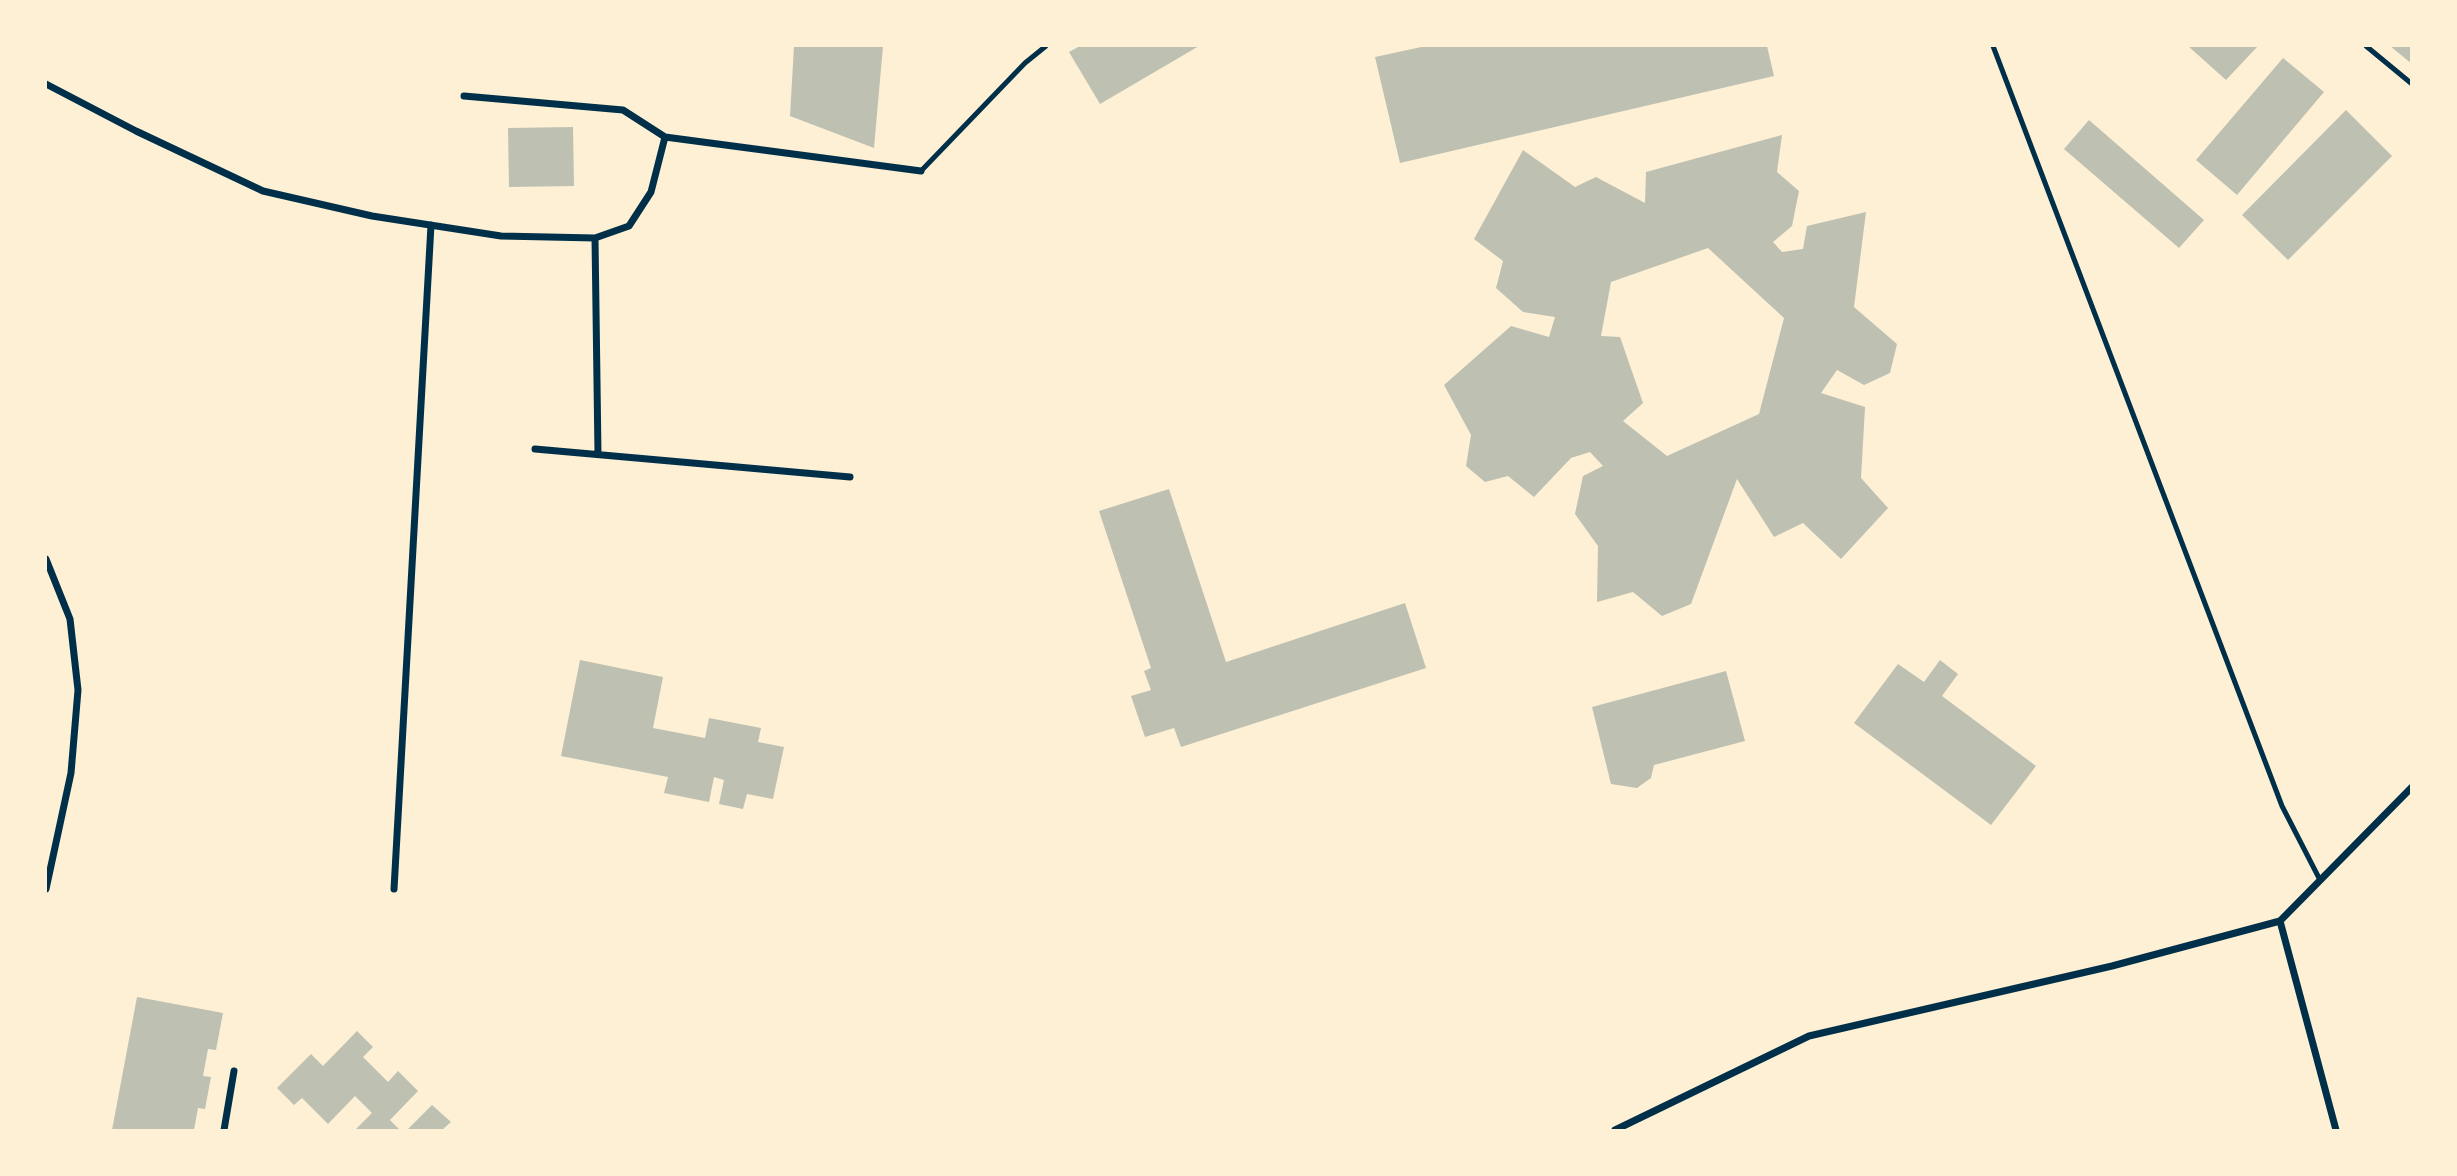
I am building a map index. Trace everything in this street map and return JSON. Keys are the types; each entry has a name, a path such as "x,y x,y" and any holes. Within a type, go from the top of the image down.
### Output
{"street":[{"path":"46,84 136,131 263,191 372,216 501,236 595,238 629,226 651,192 665,137"},
{"path":"464,96 623,110 665,137 921,171"},
{"path":"394,889 431,225"},
{"path":"595,238 598,454"},
{"path":"535,449 850,477"},
{"path":"46,559 70,619 78,690 71,773 46,889"},
{"path":"1615,1130 1809,1036 2112,966 2280,920 2412,787"},
{"path":"2280,920 2336,1130"},
{"path":"224,1130 234,1071"}],"lane":[{"path":"921,171 1025,63 1046,46"},
{"path":"1993,46 2282,806 2320,880"},
{"path":"2366,46 2412,84"}],"building":[{"path":"794,46 883,46 874,148 790,116"},
{"path":"1080,46 1199,46 1100,104 1069,52"},
{"path":"1426,46 1767,46 1774,76 1400,163 1375,57"},
{"path":"2188,46 2258,46 2226,80"},
{"path":"2390,46 2412,46 2412,64"},
{"path":"2283,58 2324,92 2237,195 2196,160"},
{"path":"2346,110 2392,156 2288,260 2242,215"},
{"path":"2089,120 2204,220 2179,248 2064,149"},
{"path":"573,127 574,186 509,187 508,128"},
{"path":"1782,135 1777,172 1799,191 1792,226 1773,242 1782,252 1803,249 1807,226 1866,212 1854,307 1897,344 1890,373 1864,385 1837,370 1821,393 1865,407 1861,478 1888,508 1841,559 1803,523 1774,537 1737,479 1691,604 1662,616 1633,592 1597,602 1598,546 1575,514 1583,476 1603,466 1590,452 1571,458 1534,497 1508,476 1485,482 1466,466 1471,435 1444,385 1511,326 1549,337 1555,317 1523,312 1496,288 1503,261 1474,239 1523,150 1575,187 1596,177 1645,203 1646,172","holes":["1708,248 1784,318 1759,414 1667,456 1623,421 1643,403 1620,337 1601,336 1611,282"]},
{"path":"1169,489 1226,662 1405,603 1426,668 1181,747 1174,728 1145,737 1131,696 1151,690 1144,671 1151,668 1099,511"},
{"path":"580,660 663,677 653,728 705,738 709,718 761,728 758,742 784,747 773,799 747,794 743,809 719,804 724,780 714,777 709,802 664,793 668,777 561,756"},
{"path":"1940,660 1958,674 1942,696 2036,766 1991,825 1854,723 1898,664 1924,682"},
{"path":"1726,671 1745,741 1654,765 1651,778 1637,788 1611,784 1592,707"},
{"path":"137,997 223,1013 216,1050 208,1049 203,1076 211,1077 205,1109 198,1108 194,1130 112,1130"},
{"path":"357,1031 373,1047 363,1057 388,1082 398,1071 418,1091 390,1120 400,1130 355,1130 372,1113 355,1096 328,1124 302,1098 294,1105 277,1088 311,1054 323,1066"},
{"path":"432,1105 451,1122 442,1130 407,1130"}]}
